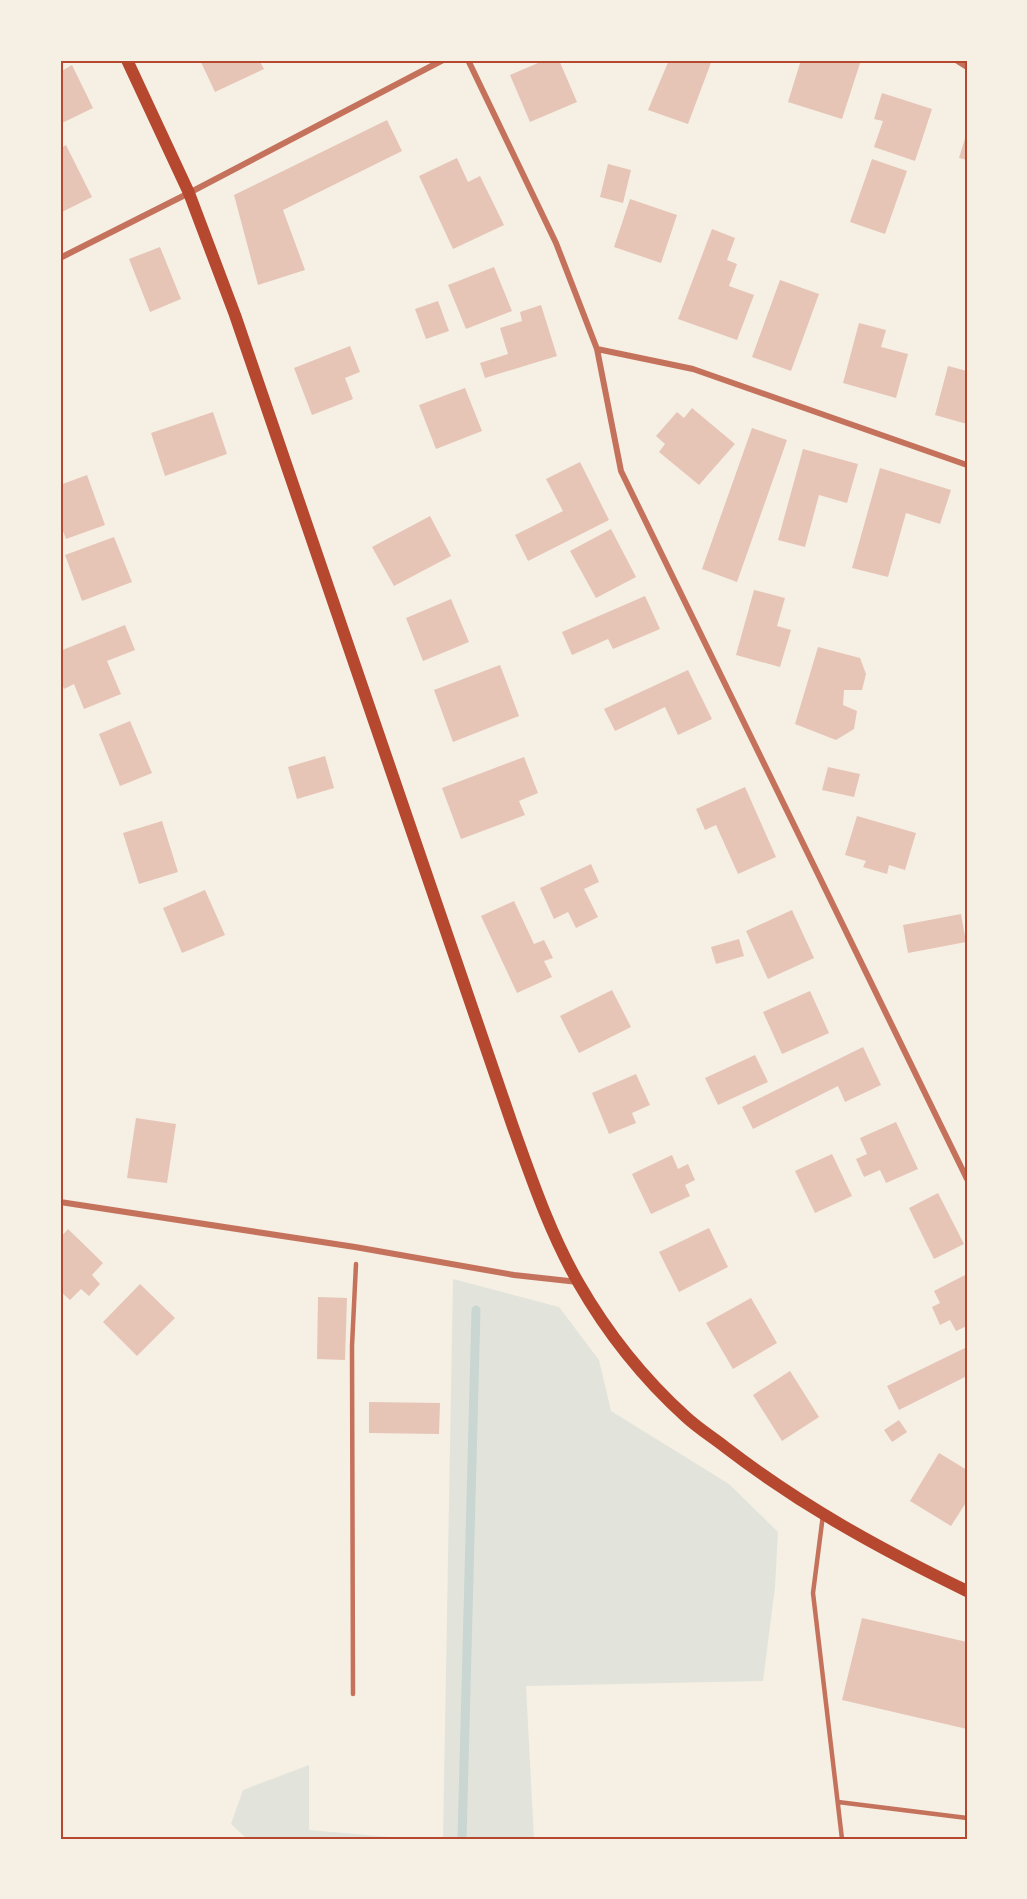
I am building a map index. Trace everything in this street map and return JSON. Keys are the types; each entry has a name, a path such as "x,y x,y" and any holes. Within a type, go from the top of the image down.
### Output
{"main road":[{"path":"127,60 189,193 235,315 513,1127 549,1224 578,1281 608,1329 686,1417 766,1479 823,1515 893,1556 967,1591"}],"street":[{"path":"60,258 443,60"},
{"path":"468,60 556,243 597,349 621,471 967,1179"},
{"path":"956,60 967,67"},
{"path":"597,349 693,369 967,465"},
{"path":"60,1202 355,1247 514,1275 578,1281"}],"lane":[{"path":"353,1694 352,1346 356,1264"},
{"path":"823,1515 813,1593 842,1839"},
{"path":"838,1802 967,1818"}],"shaded area":[{"path":"453,1279 559,1307 599,1360 611,1411 729,1484 778,1532 775,1587 763,1681 526,1686 534,1839 443,1839"},
{"path":"309,1765 309,1830 413,1839 247,1839 231,1824 243,1790"}],"building":[{"path":"200,60 259,60 264,69 215,92"},
{"path":"545,60 559,60 577,102 530,122 510,75"},
{"path":"669,60 712,60 688,124 648,110"},
{"path":"801,60 861,60 842,119 788,102"},
{"path":"72,65 93,108 60,124 60,72"},
{"path":"882,93 932,109 915,161 874,147 883,121 874,119"},
{"path":"387,120 402,151 283,210 305,270 258,285 234,195"},
{"path":"967,135 967,160 959,158"},
{"path":"66,145 92,197 60,213 60,149"},
{"path":"457,158 468,182 480,176 504,225 453,249 419,176"},
{"path":"872,159 907,171 885,234 850,222"},
{"path":"608,164 631,170 623,203 600,197"},
{"path":"630,199 677,215 661,263 614,247"},
{"path":"712,229 735,238 727,260 737,264 729,286 754,295 737,340 678,319"},
{"path":"160,247 181,299 150,312 129,259"},
{"path":"494,267 512,311 466,329 448,285"},
{"path":"780,280 819,294 791,371 752,357"},
{"path":"438,301 449,331 426,339 415,309"},
{"path":"541,305 557,356 485,378 480,363 508,354 500,328 522,321 520,312"},
{"path":"859,323 886,330 881,347 908,354 896,398 843,383"},
{"path":"350,346 360,372 345,378 353,399 312,415 294,368"},
{"path":"948,366 967,371 967,424 935,415"},
{"path":"465,388 482,431 436,449 419,405"},
{"path":"692,408 735,444 699,485 659,452 665,444 656,436 677,412 684,418"},
{"path":"213,412 227,454 165,476 151,433"},
{"path":"752,428 787,440 737,582 702,569"},
{"path":"803,449 858,464 847,503 819,495 805,547 778,540"},
{"path":"580,462 609,520 528,561 515,535 563,511 546,479"},
{"path":"880,468 951,490 940,524 906,513 888,577 852,568"},
{"path":"87,475 105,525 66,539 60,523 60,485"},
{"path":"430,516 451,556 394,586 372,547"},
{"path":"611,529 636,577 596,598 570,551"},
{"path":"114,537 132,582 82,601 65,555"},
{"path":"754,590 785,598 777,626 791,630 780,667 736,655"},
{"path":"645,596 660,629 613,649 608,639 572,655 562,632"},
{"path":"451,599 469,642 423,661 406,618"},
{"path":"125,625 135,650 107,661 121,694 84,709 74,684 64,689 60,678 60,651"},
{"path":"818,647 860,658 866,674 862,690 844,690 843,705 857,711 854,729 836,740 795,724"},
{"path":"500,665 519,716 453,742 434,690"},
{"path":"688,670 712,719 678,735 665,707 615,731 604,709"},
{"path":"130,721 152,773 120,786 99,734"},
{"path":"325,756 334,788 297,799 288,767"},
{"path":"524,757 538,793 519,801 525,815 461,839 442,788"},
{"path":"828,767 860,774 854,797 822,790"},
{"path":"745,787 776,857 738,874 716,825 705,830 696,809"},
{"path":"857,816 916,833 905,870 889,865 887,874 863,867 866,861 845,855"},
{"path":"162,821 178,872 139,884 123,833"},
{"path":"591,864 599,882 584,889 598,917 576,928 568,912 554,919 540,888"},
{"path":"205,890 225,935 182,953 163,908"},
{"path":"514,901 534,944 544,940 553,958 544,961 552,977 517,993 481,916"},
{"path":"792,910 814,958 768,979 746,931"},
{"path":"961,914 966,942 908,953 903,925"},
{"path":"739,939 744,956 716,964 711,947"},
{"path":"612,990 631,1027 579,1053 560,1016"},
{"path":"810,991 829,1033 782,1054 763,1012"},
{"path":"863,1047 881,1085 845,1102 838,1086 753,1129 742,1107"},
{"path":"755,1055 768,1082 718,1105 705,1078"},
{"path":"636,1074 650,1105 632,1113 636,1123 609,1134 592,1093"},
{"path":"136,1118 176,1124 167,1183 127,1178"},
{"path":"896,1122 918,1169 886,1183 880,1170 864,1177 856,1159 867,1154 860,1138"},
{"path":"832,1154 852,1196 815,1213 795,1171"},
{"path":"672,1155 678,1169 688,1164 695,1180 685,1185 690,1196 651,1214 632,1174"},
{"path":"938,1193 964,1244 934,1259 909,1208"},
{"path":"709,1228 728,1267 679,1292 659,1252"},
{"path":"68,1229 103,1263 92,1275 100,1284 89,1296 81,1289 70,1300 60,1291 60,1238"},
{"path":"967,1274 967,1326 956,1331 950,1320 940,1325 932,1307 940,1303 934,1291"},
{"path":"140,1284 175,1318 137,1356 103,1322"},
{"path":"318,1297 347,1298 345,1360 317,1359"},
{"path":"751,1298 777,1343 733,1369 706,1323"},
{"path":"967,1347 967,1376 899,1410 887,1386"},
{"path":"790,1371 819,1417 782,1441 753,1395"},
{"path":"369,1402 440,1403 439,1434 369,1433"},
{"path":"899,1420 907,1432 892,1442 884,1430"},
{"path":"939,1453 967,1470 967,1501 951,1526 910,1501"},
{"path":"862,1618 967,1642 967,1729 842,1700"}],"waterway":[{"path":"462,1839 476,1310"}]}
